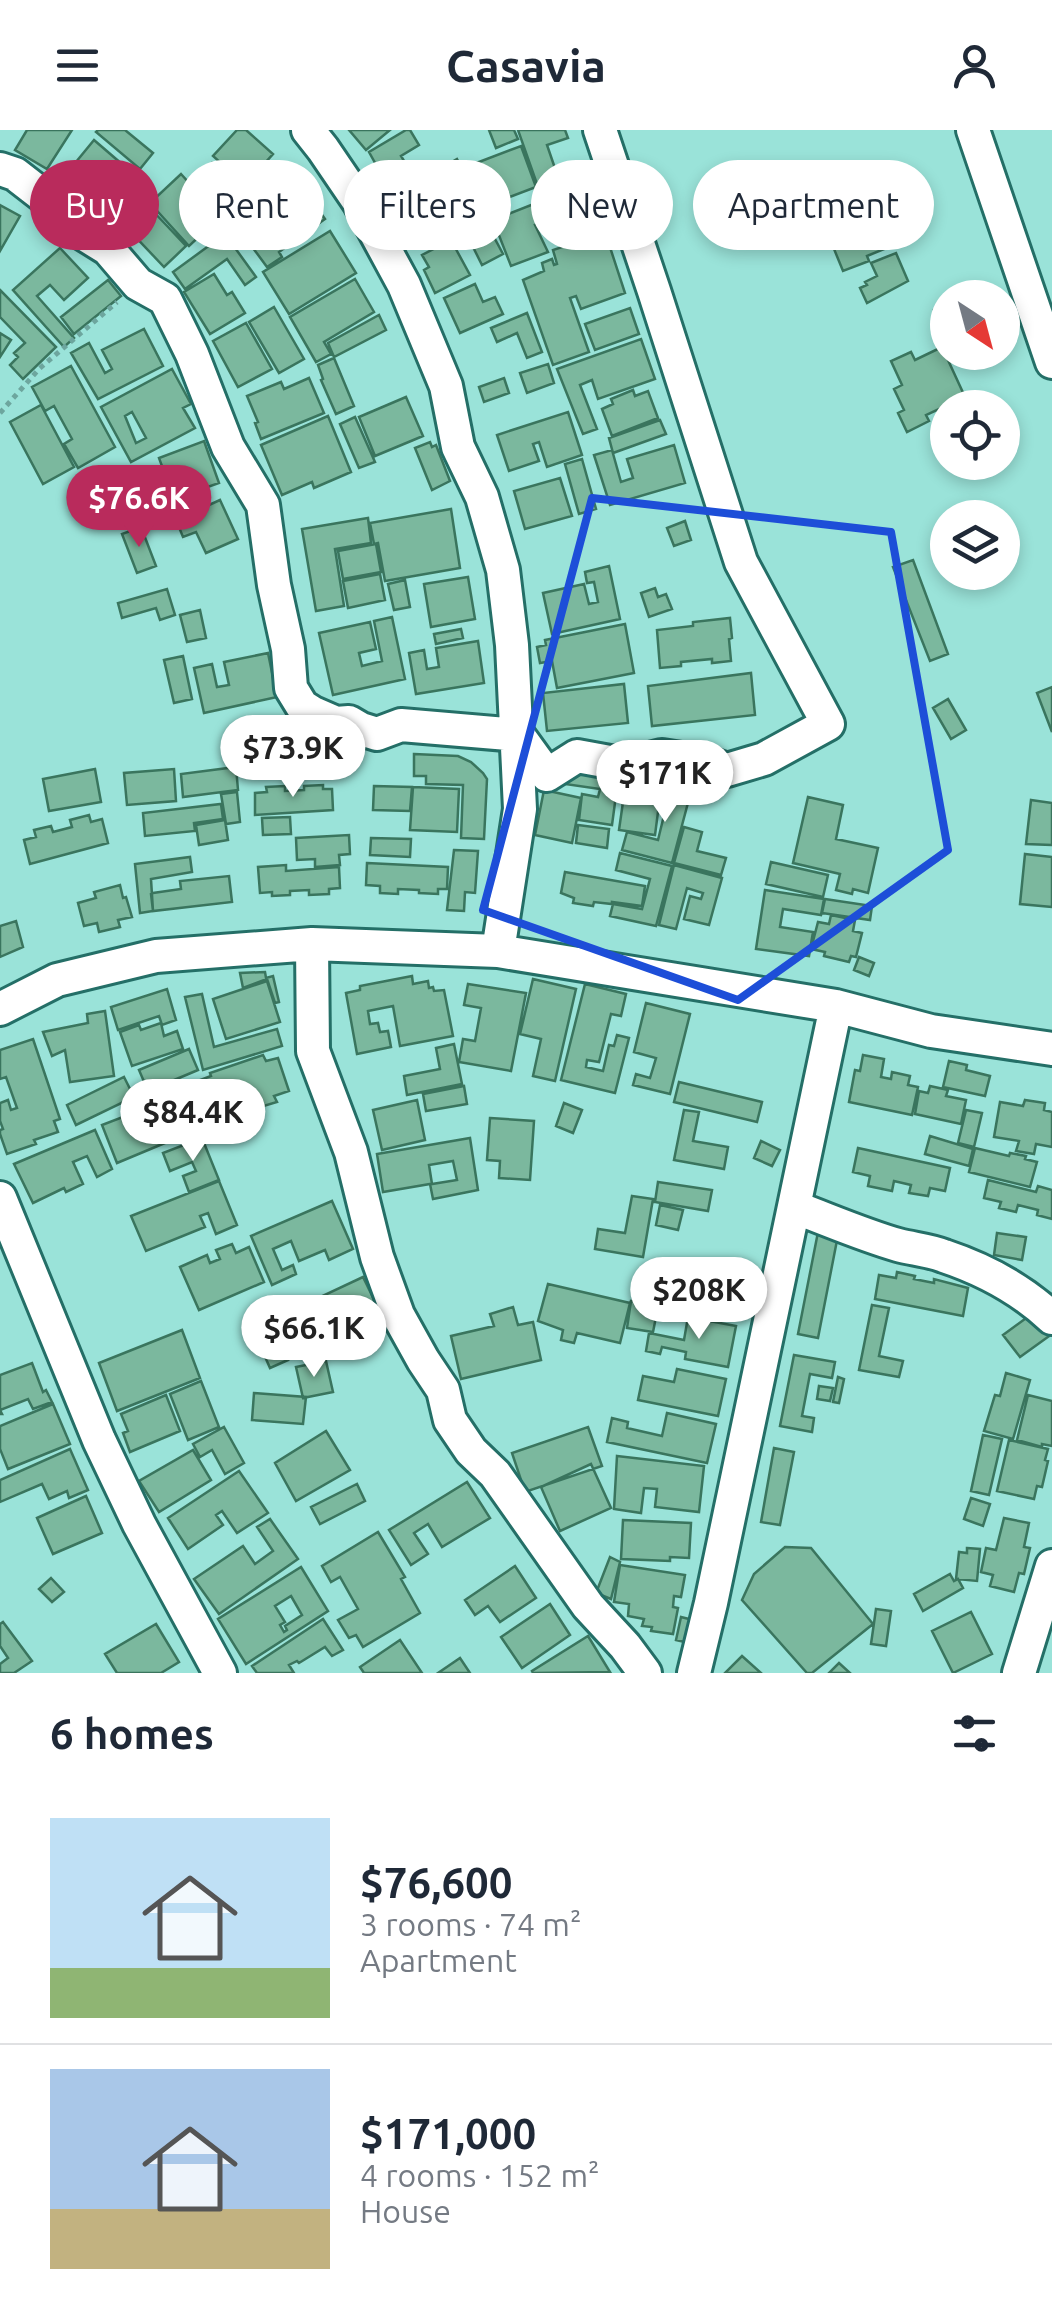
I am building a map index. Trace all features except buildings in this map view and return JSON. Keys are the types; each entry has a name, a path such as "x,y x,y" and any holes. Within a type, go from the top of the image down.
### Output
{"street":[{"path":"308,130 340,173 404,285 446,386 458,446 482,497 503,570 512,645 520,809 498,951"},
{"path":"518,734 547,775 578,756 626,765 662,756 727,770 764,759 828,724 742,562 600,130"},
{"path":"972,130 1052,362"},
{"path":"0,168 15,174 64,212 80,231 108,249 138,284 165,300 192,354 228,446 263,506 291,688 302,706 336,723 349,722 377,734 402,725 518,734"},
{"path":"312,944 313,1051 351,1152 377,1256 398,1315 443,1390 450,1420 471,1451 495,1474 588,1606 645,1673"},
{"path":"0,1009 57,980 156,956 312,944 498,951 836,1006 931,1031 1052,1049"},
{"path":"694,1673 836,1006"},
{"path":"0,1198 99,1440 139,1524 220,1673"},
{"path":"794,1207 971,1266 1037,1304 1052,1318"},
{"path":"1019,1673 1052,1566"}],"path":[{"path":"0,413 39,369 138,284"}],"highlighted area":[{"path":"592,498 891,532 948,850 738,1000 483,910"}]}
